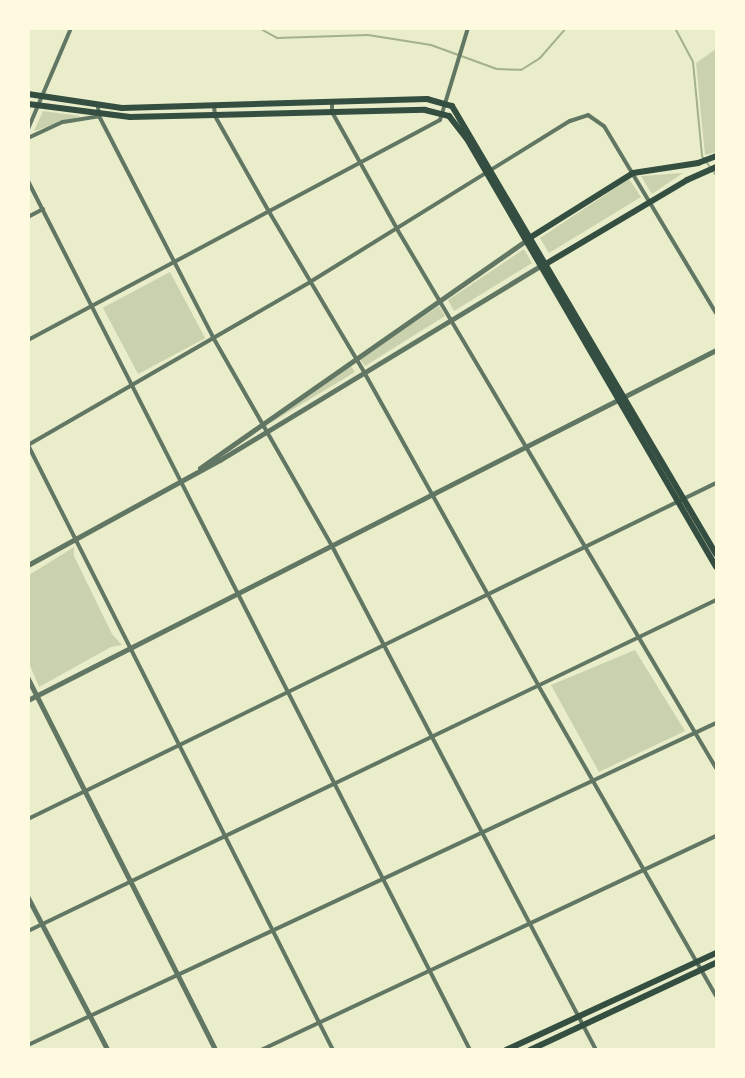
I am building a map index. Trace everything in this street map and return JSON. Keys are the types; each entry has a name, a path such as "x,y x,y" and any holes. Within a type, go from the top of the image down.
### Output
{"main road":[{"path":"28,94 98,106 332,101 444,102 461,116 540,266 624,400"},
{"path":"28,104 99,116 215,116 332,112 441,113 455,121 547,262 682,500 717,567"},
{"path":"526,241 633,172 698,163 715,156"},
{"path":"540,266 650,201 701,173 717,168"},
{"path":"682,500 717,554"},
{"path":"506,1050 717,953"},
{"path":"530,1050 717,963"}],"street":[{"path":"28,129 71,28"},
{"path":"28,340 175,263 358,160 440,120 468,28"},
{"path":"332,101 332,112 397,229 717,768"},
{"path":"214,105 215,116 268,210 364,372 489,593 538,686 594,779 717,996"},
{"path":"98,106 99,116 214,339 332,546 430,738 596,1050"},
{"path":"333,1050 28,445 310,282 570,121 588,115 604,126 717,313"},
{"path":"28,138 63,122 99,116"},
{"path":"28,181 470,1050"},
{"path":"28,217 43,209"},
{"path":"193,474 262,422 526,241"},
{"path":"28,565 267,431 540,266"},
{"path":"28,700 432,494 624,400 717,350"},
{"path":"28,819 717,483"},
{"path":"28,932 717,600"},
{"path":"28,678 133,880 216,1050"},
{"path":"28,1045 717,723"},
{"path":"261,1050 717,836"},
{"path":"28,897 108,1050"}],"green space":[{"path":"716,49 716,152 705,155 696,63"},
{"path":"43,111 81,116 34,131"},
{"path":"683,173 652,194 641,176"},
{"path":"629,179 641,197 549,253 540,238"},
{"path":"524,249 532,263 454,311 448,300"},
{"path":"170,272 205,338 138,374 103,308"},
{"path":"439,306 445,316 365,366 360,359"},
{"path":"351,366 355,372 272,422 271,420"},
{"path":"74,547 74,556 112,634 122,645 111,647 39,687 29,663 29,575"},
{"path":"635,650 685,731 599,772 551,685"}],"waterway":[{"path":"259,28 277,38 368,35 431,45 497,69 521,70 540,58 566,28"},
{"path":"675,28 693,62 702,156 716,175"}]}
